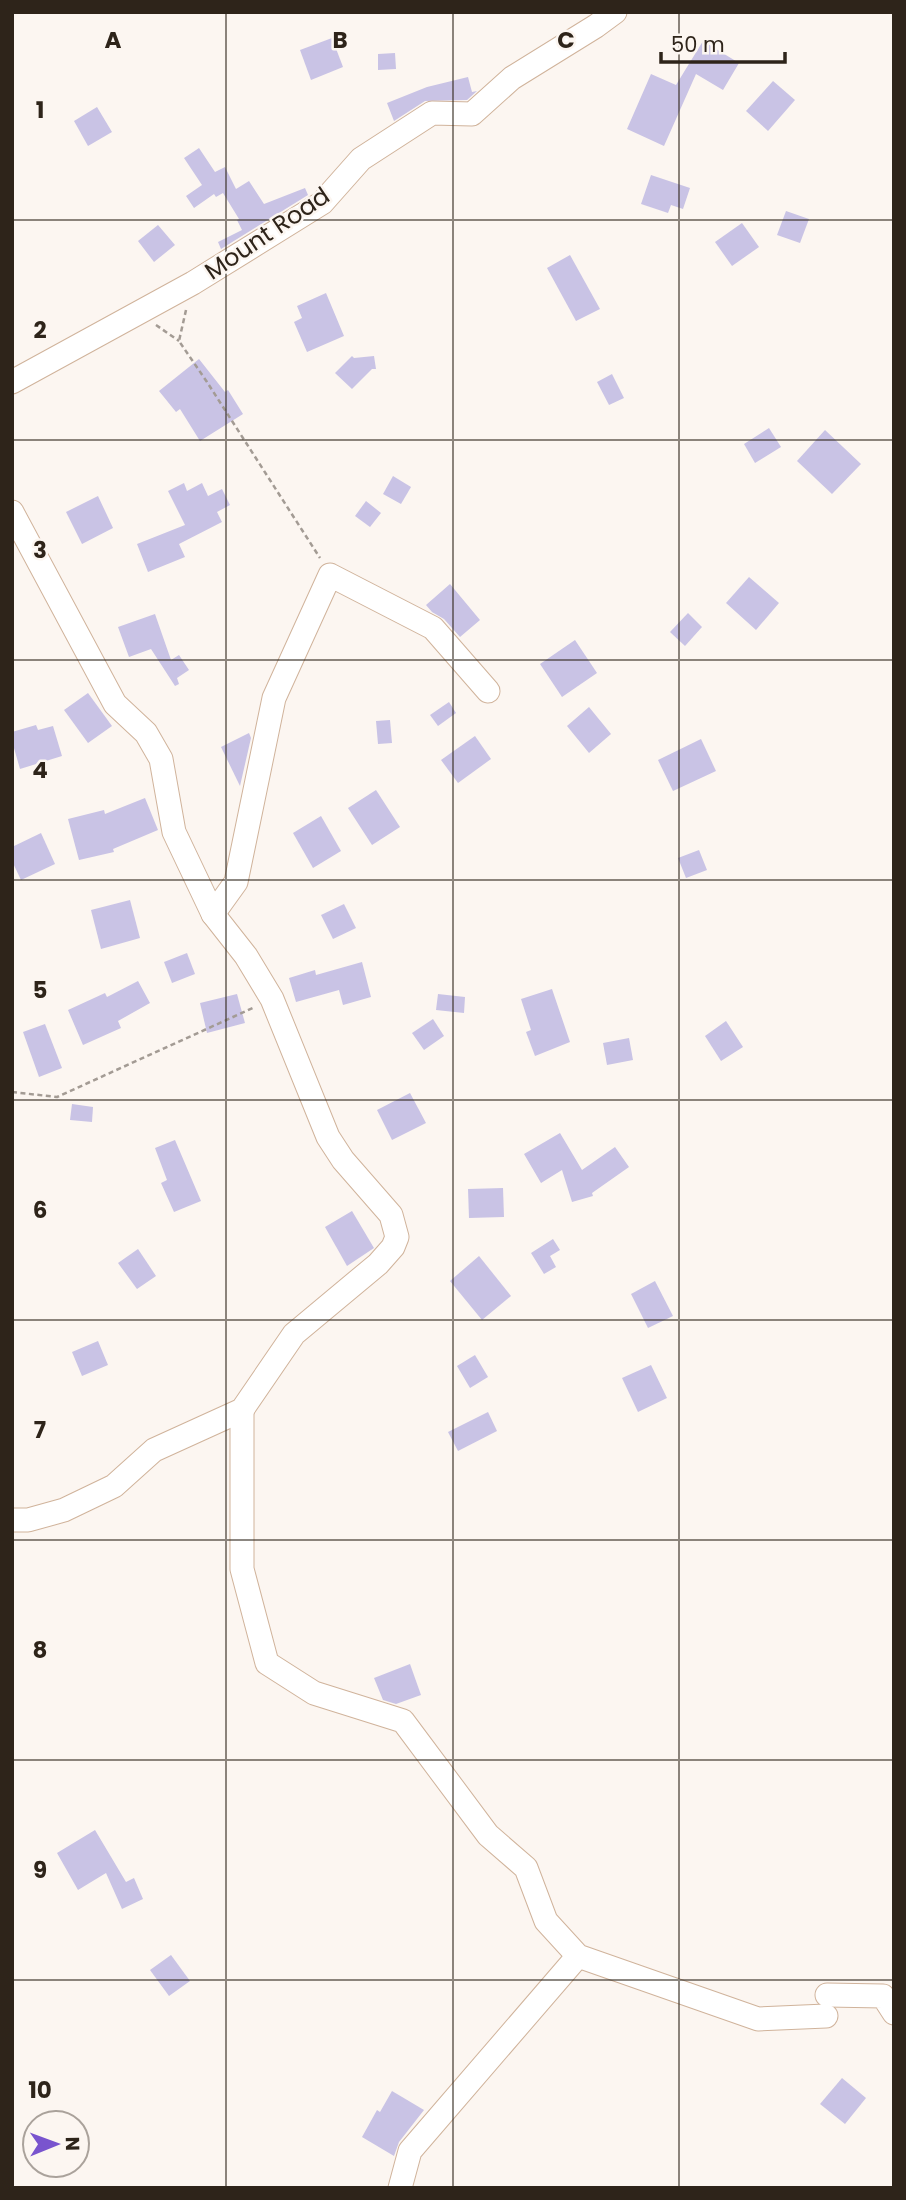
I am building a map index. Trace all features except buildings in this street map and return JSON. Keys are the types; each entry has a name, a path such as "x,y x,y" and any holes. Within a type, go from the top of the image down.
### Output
{"street":[{"name":"Mount Road","path":"12,382 193,283 321,203 361,159 432,113 472,114 512,78 615,12"},
{"path":"12,512 115,704 146,733 161,759 174,832 213,914 246,956 272,999 328,1137 343,1160 391,1215 397,1237 393,1247 378,1264 294,1334 242,1410 154,1450 114,1486 64,1510 28,1520 12,1520"},
{"path":"213,914 236,882 274,698 330,575 433,628 488,691"},
{"path":"242,1410 242,1569 267,1663 314,1693 402,1721 488,1835 526,1868 546,1921 578,1956 758,2019 883,1996 894,2013"},
{"path":"400,2188 410,2151 578,1956"}],"path":[{"path":"179,341 193,283"},
{"path":"138,313 179,341 330,575"},
{"path":"12,1092 57,1097 272,999"}]}
